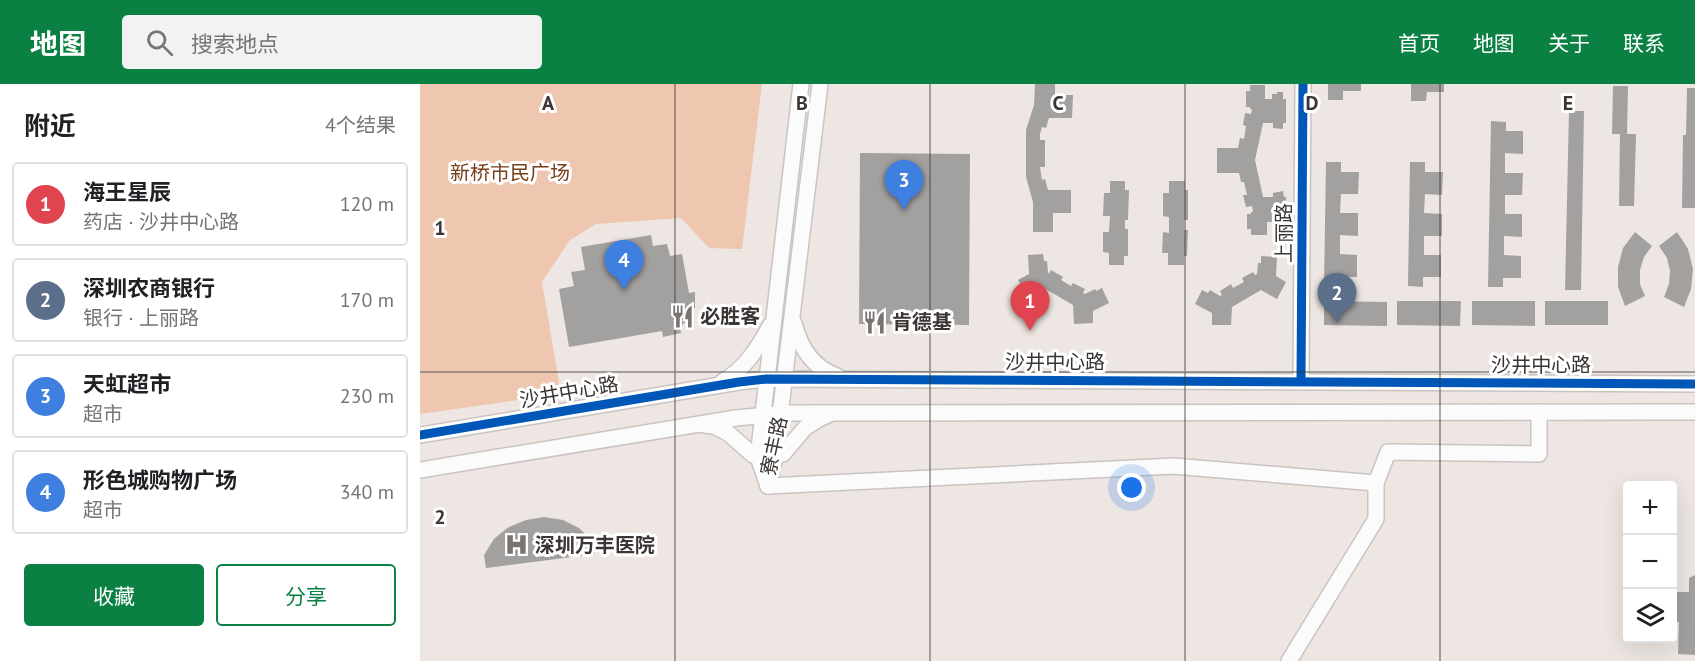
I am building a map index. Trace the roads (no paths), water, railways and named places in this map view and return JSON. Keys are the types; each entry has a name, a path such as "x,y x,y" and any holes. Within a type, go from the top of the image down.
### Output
{"street":[{"name":"寮丰路","path":"768,486 758,457 801,84"},
{"name":"寮丰路","path":"768,486 775,457 781,413 820,84"},
{"name":"上丽路","path":"1301,381 1303,84"},
{"path":"793,311 797,334 805,351 818,366 827,372 846,378"},
{"path":"713,386 736,373 750,358 764,337 775,312"},
{"name":"沙井中心路","path":"420,435 767,379 1695,384"},
{"path":"698,424 714,426 728,433 747,451 758,457 775,457 783,454 805,428 835,412"},
{"path":"1289,661 1376,519 1376,483 1388,452 1539,454 1539,412"},
{"path":"420,470 698,424 781,413 1695,412"},
{"path":"768,486 1173,465 1376,483"}],"place":[{"name":"天虹超市","path":"904,210"},
{"name":"形色城购物广场","path":"624,290"},
{"name":"必胜客","path":"682,316"},
{"name":"肯德基","path":"874,322"},
{"name":"深圳农商银行","path":"1337,323"},
{"name":"海王星辰","path":"1030,331"},
{"name":"深圳万丰医院","path":"517,545"}],"park label":[{"name":"新桥市民广场","path":"510,173"}]}
